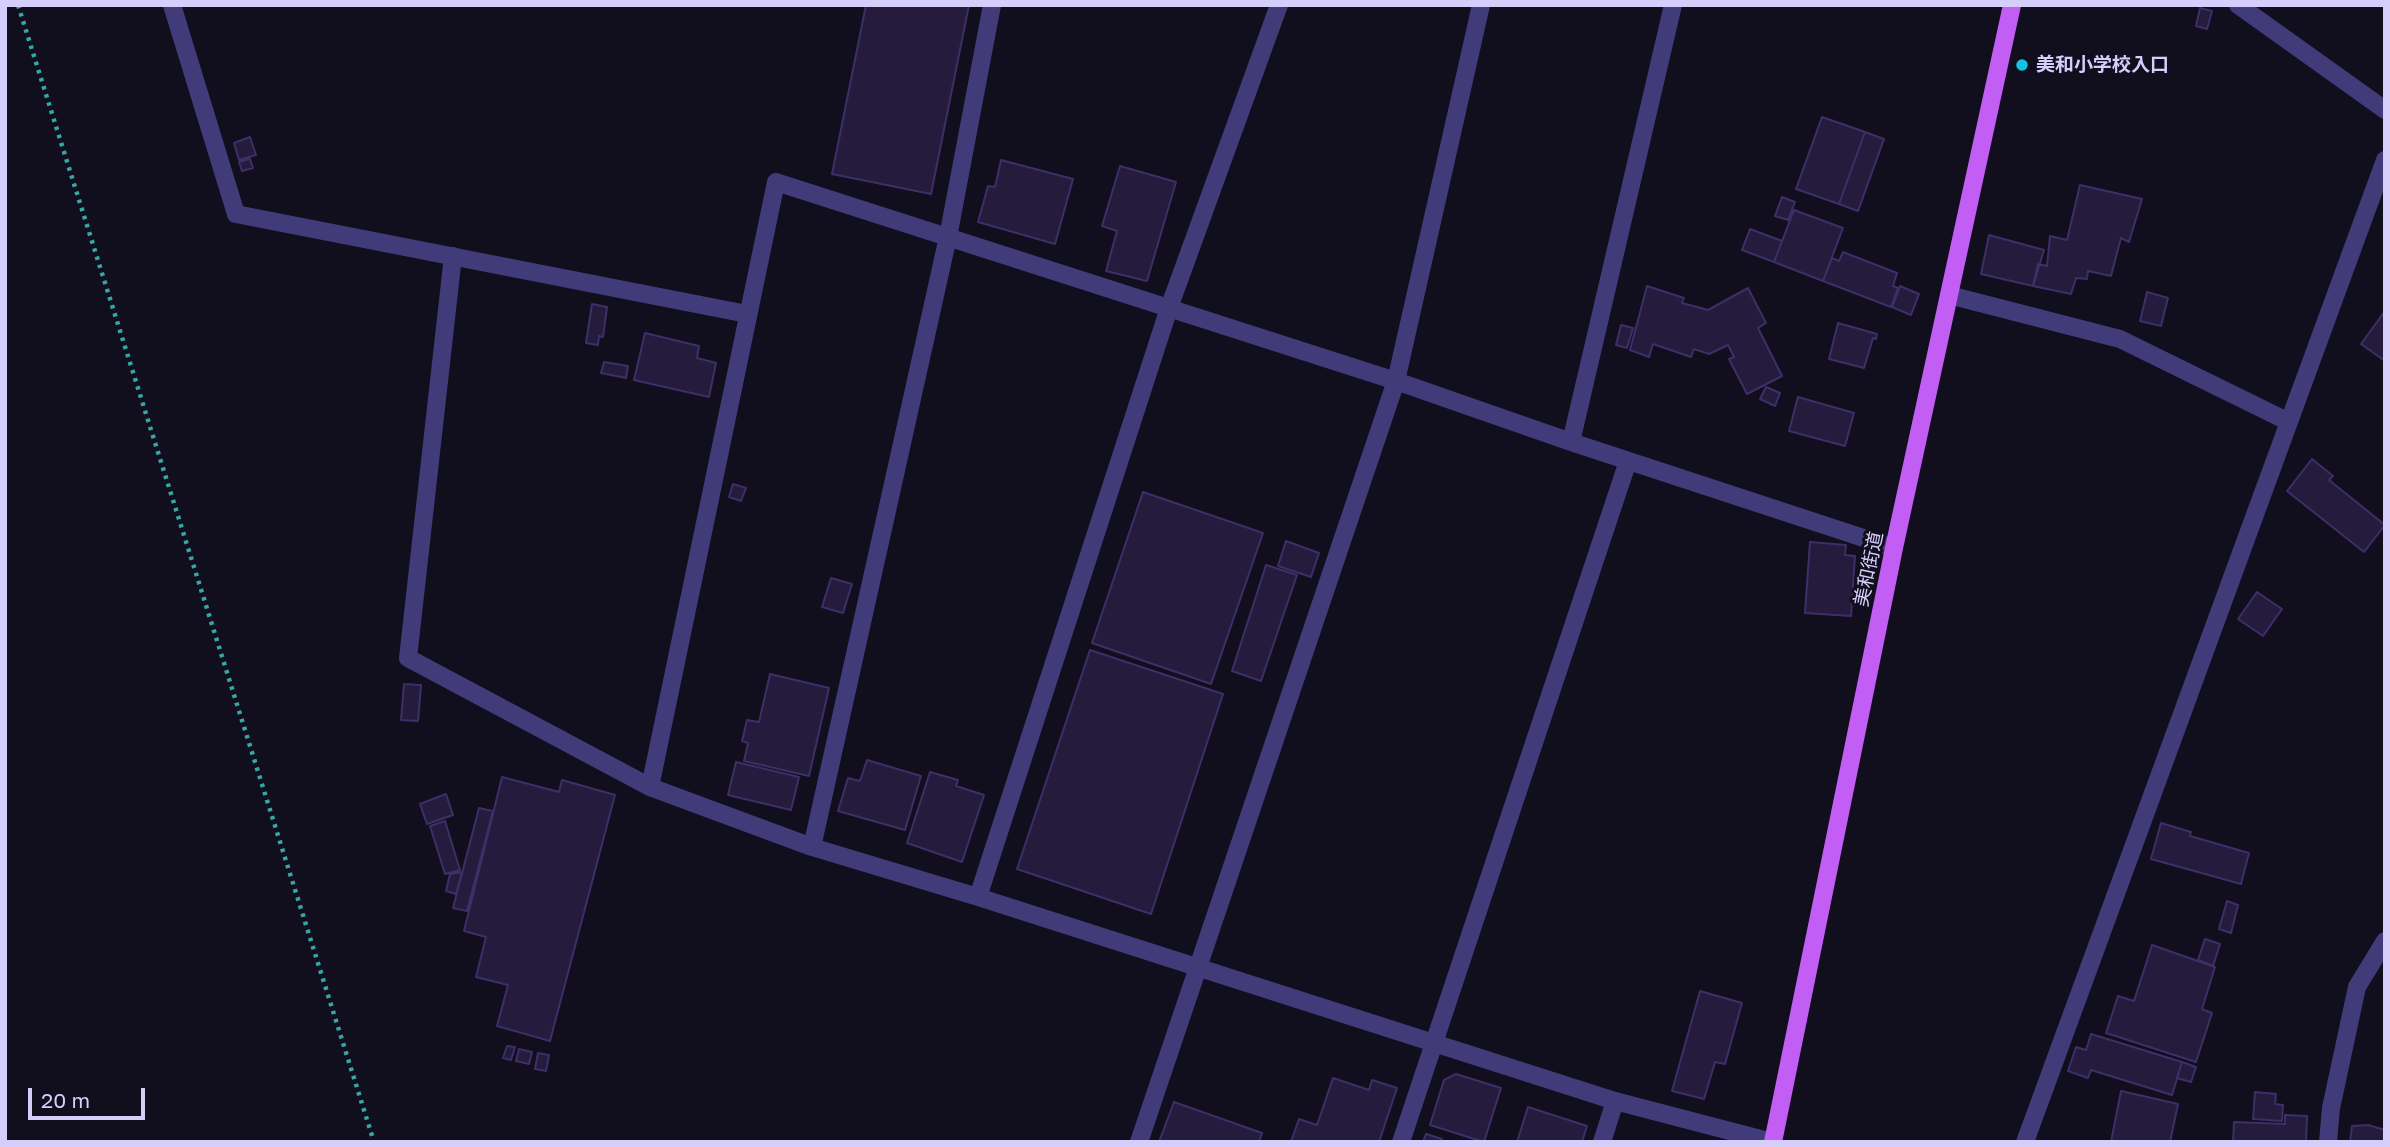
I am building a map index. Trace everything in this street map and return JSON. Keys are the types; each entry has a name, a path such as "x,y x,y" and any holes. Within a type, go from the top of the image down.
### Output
{"main road":[{"name":"美和街道","path":"1772,1142 1894,548 2012,5"}],"street":[{"path":"172,5 236,214 747,314"},
{"path":"812,847 948,237 992,5"},
{"path":"978,897 1169,308 1279,5"},
{"path":"1139,1142 1396,380 1481,5"},
{"path":"1571,442 1673,5"},
{"path":"2238,5 2385,110"},
{"path":"2025,1142 2385,160"},
{"path":"650,788 776,182 1396,380 1571,442 1894,548"},
{"path":"453,256 408,658 650,788 812,847 978,897 1615,1101 1772,1142"},
{"path":"1949,295 2120,339 2289,422"},
{"path":"1401,1142 1628,461"},
{"path":"2328,1142 2331,1108 2357,987 2385,941"},
{"path":"1602,1142 1615,1101"}],"path":[{"path":"18,5 374,1142"}],"building":[{"path":"866,5 969,5 931,194 832,174"},
{"path":"2200,8 2212,11 2207,29 2196,26"},
{"path":"1822,117 1865,132 1839,204 1796,189"},
{"path":"1865,132 1884,139 1858,211 1839,204"},
{"path":"250,137 256,155 239,160 234,143"},
{"path":"250,159 253,168 242,171 239,162"},
{"path":"1001,160 1073,179 1055,244 978,222 988,186 995,187"},
{"path":"1120,166 1176,182 1147,281 1106,271 1117,231 1102,226"},
{"path":"2080,185 2142,199 2129,242 2121,238 2111,276 2088,271 2087,279 2076,278 2071,294 2033,286 2038,264 2047,266 2050,236 2067,240"},
{"path":"1782,197 1795,202 1788,220 1775,216"},
{"path":"1794,210 1843,228 1823,281 1774,262"},
{"path":"1750,229 1782,241 1774,262 1742,250"},
{"path":"1989,235 2044,250 2033,286 1981,274"},
{"path":"1843,252 1897,273 1893,286 1898,288 1891,307 1823,281 1832,258 1839,261"},
{"path":"1647,286 1684,298 1682,303 1708,310 1748,288 1766,323 1758,328 1782,376 1747,394 1729,359 1734,357 1728,345 1709,354 1694,349 1691,357 1653,344 1649,357 1630,350"},
{"path":"1900,286 1919,294 1911,315 1892,307"},
{"path":"2147,292 2168,298 2161,326 2140,321"},
{"path":"592,304 607,307 603,337 599,336 598,345 586,343"},
{"path":"2385,311 2385,361 2361,344"},
{"path":"1838,323 1877,334 1876,339 1873,338 1864,368 1829,359"},
{"path":"1621,325 1633,328 1627,348 1616,345"},
{"path":"645,333 699,346 697,358 716,363 709,397 634,380"},
{"path":"604,362 628,366 626,378 601,373"},
{"path":"1766,387 1780,393 1775,406 1760,399"},
{"path":"1798,397 1854,413 1845,446 1789,431"},
{"path":"2312,459 2333,476 2329,480 2385,525 2364,552 2287,491"},
{"path":"733,484 746,488 741,501 729,497"},
{"path":"1143,492 1263,533 1211,684 1092,643"},
{"path":"1286,541 1319,553 1311,577 1278,566"},
{"path":"1810,542 1846,545 1845,555 1855,556 1851,616 1805,613"},
{"path":"1266,565 1297,575 1261,681 1232,671"},
{"path":"831,578 852,584 843,613 822,607"},
{"path":"2257,592 2282,609 2263,636 2238,619"},
{"path":"1090,650 1223,694 1151,914 1017,869"},
{"path":"770,674 829,688 809,776 744,761 748,743 742,741 747,720 759,722"},
{"path":"404,684 421,685 418,721 401,720"},
{"path":"867,760 921,776 905,830 838,811 848,778 860,781"},
{"path":"736,762 799,777 791,810 728,795"},
{"path":"930,772 958,780 956,786 984,795 962,862 907,843"},
{"path":"502,777 559,792 562,780 615,795 550,1041 497,1026 508,985 476,977 486,937 464,931"},
{"path":"446,794 453,815 427,824 420,804"},
{"path":"479,808 493,811 467,911 453,908"},
{"path":"445,821 460,870 445,874 430,826"},
{"path":"2161,823 2191,832 2190,836 2249,853 2241,884 2151,859"},
{"path":"462,872 456,894 446,891 450,874"},
{"path":"2227,901 2238,905 2231,933 2219,929"},
{"path":"2205,939 2220,944 2213,966 2198,960"},
{"path":"2152,945 2215,967 2202,1009 2212,1013 2196,1062 2106,1033 2118,996 2134,1001"},
{"path":"1700,991 1742,1003 1725,1064 1715,1062 1704,1099 1672,1091"},
{"path":"2091,1034 2182,1062 2172,1095 2091,1070 2088,1078 2068,1071 2076,1047 2086,1050"},
{"path":"507,1046 515,1047 511,1060 503,1058"},
{"path":"519,1049 532,1052 529,1064 516,1061"},
{"path":"538,1053 549,1055 546,1071 535,1069"},
{"path":"2182,1062 2196,1067 2191,1082 2177,1078"},
{"path":"1456,1074 1501,1088 1484,1142 1430,1125 1444,1080"},
{"path":"1333,1078 1369,1090 1372,1080 1397,1088 1379,1142 1291,1142 1299,1119 1317,1125"},
{"path":"2121,1091 2178,1104 2170,1142 2111,1142"},
{"path":"2255,1092 2276,1094 2275,1104 2283,1105 2282,1121 2253,1119"},
{"path":"1174,1102 1262,1133 1259,1142 1159,1142"},
{"path":"1528,1107 1587,1126 1582,1142 1517,1142"},
{"path":"2285,1115 2307,1116 2306,1142 2233,1142 2234,1122 2285,1124"},
{"path":"2368,1125 2385,1130 2385,1142 2350,1142 2352,1126"},
{"path":"1426,1134 1442,1139 1441,1142 1423,1142"}],"place":[{"name":"美和小学校入口","path":"2022,65"}]}
